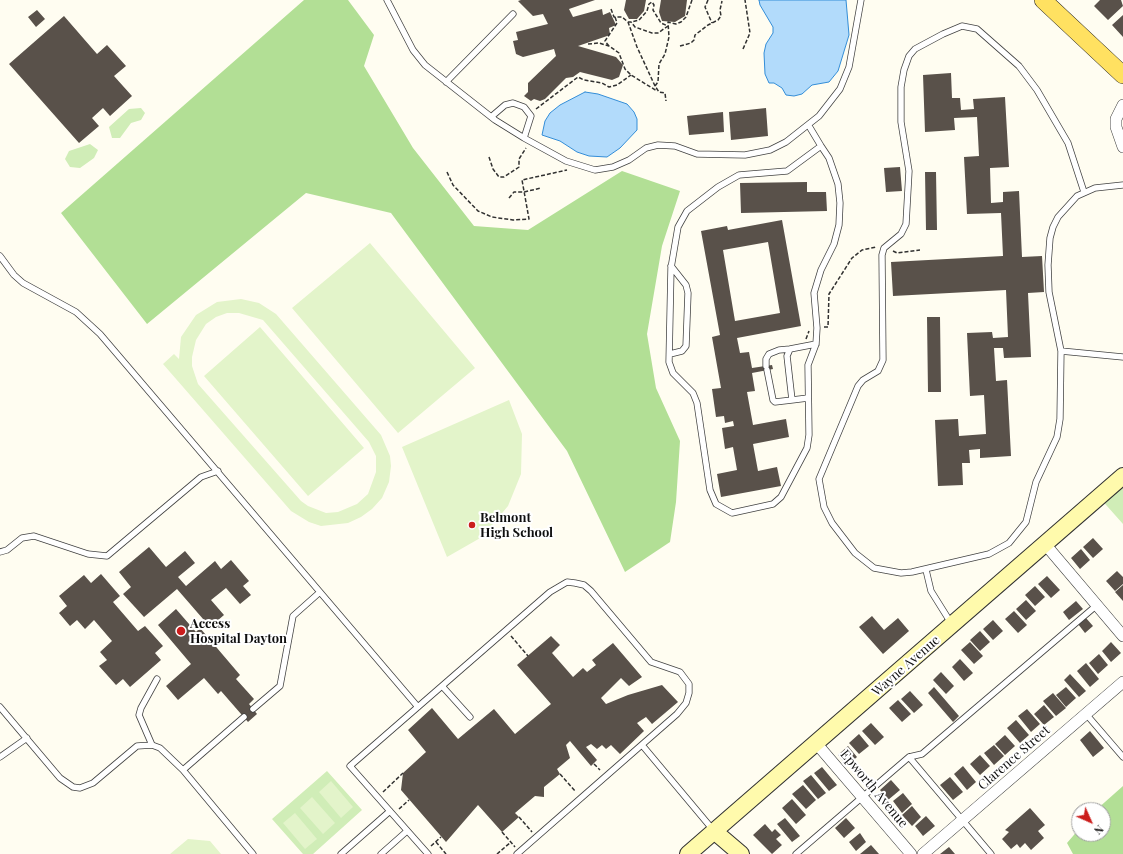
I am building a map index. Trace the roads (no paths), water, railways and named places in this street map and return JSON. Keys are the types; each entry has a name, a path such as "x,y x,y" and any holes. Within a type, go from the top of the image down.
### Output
{"main road":[{"path":"1043,0 1123,75"},
{"name":"Wayne Avenue","path":"688,854 1123,476"},
{"path":"714,831 741,854"}],"street":[{"path":"1123,105 1116,119 1116,127 1123,147"},
{"path":"1045,544 1123,636"},
{"name":"Clarence Street","path":"923,854 1123,682"},
{"name":"Epworth Avenue","path":"816,743 911,854"}],"lane":[{"path":"387,0 413,50 426,65 446,82 491,117 530,142 575,164 595,170 613,167 629,160 646,148 658,145 675,146 698,154 746,155 770,150 786,142 809,126 828,105 845,79 849,67 861,0"},
{"path":"446,82 513,14"},
{"path":"1084,192 1068,144 1052,114 1019,66 977,29 962,26 915,49 909,56 904,70 900,103 901,122 909,171 906,224 901,234 884,248 882,255 883,360 878,371 858,386 821,474 821,493 824,507 832,523 844,540 864,562 874,568 901,573 926,570 989,554 1000,549 1014,538 1026,522 1036,482 1057,437 1060,419 1061,351 1049,292 1050,238 1058,217 1067,205 1084,192 1095,188 1123,185"},
{"path":"491,117 509,104 513,103 524,107 531,116 524,138"},
{"path":"809,126 822,146 829,158 838,184 840,203 839,225 834,244 821,270 814,294 817,328 816,344 808,365 809,435 807,448 781,497 773,504 732,513 716,504 710,490 697,403 693,393 673,373 670,354 671,266 678,227 687,211 738,174 787,171 822,146"},
{"path":"0,256 14,275 23,283 76,312 87,321 218,471 418,707"},
{"path":"670,354 682,351 686,346 688,293 686,285 671,266"},
{"path":"808,398 775,402 773,400 766,359 769,354 779,350 816,344"},
{"path":"790,349 786,356 792,400"},
{"path":"1061,351 1123,357"},
{"path":"0,552 7,550 22,538 34,536 88,554 108,556 201,477 218,471"},
{"path":"926,570 931,590 936,601 953,625"},
{"path":"425,853 350,766 559,585 567,582 584,586 651,662 680,672 689,684 689,693 686,703 677,714 518,853"},
{"path":"253,709 280,686 293,616 320,592"},
{"path":"796,854 909,757 922,754 1097,605"},
{"path":"152,745 140,716 141,708 157,679"},
{"path":"442,686 470,717"},
{"path":"0,707 67,784 80,788 93,783 138,746 152,745 164,750 183,770 253,854"},
{"path":"1086,714 1123,757"},
{"path":"183,770 244,717"},
{"path":"0,757 27,738"},
{"path":"642,744 714,831"},
{"path":"909,757 991,854"},
{"path":"341,854 392,813"},
{"path":"381,854 407,831"}],"water":[{"path":"759,0 846,0 849,35 838,71 829,82 812,85 802,94 794,96 786,95 782,88 774,83 769,83 765,74 764,53 766,44 773,33 773,27 760,5"},
{"path":"585,92 598,94 627,104 634,112 637,119 637,130 620,148 607,157 589,156 577,152 560,141 542,135 545,121 550,113 560,105"}],"place":[{"name":"Belmont High School","path":"472,525"},
{"name":"Access Hospital Dayton","path":"181,631"}]}
